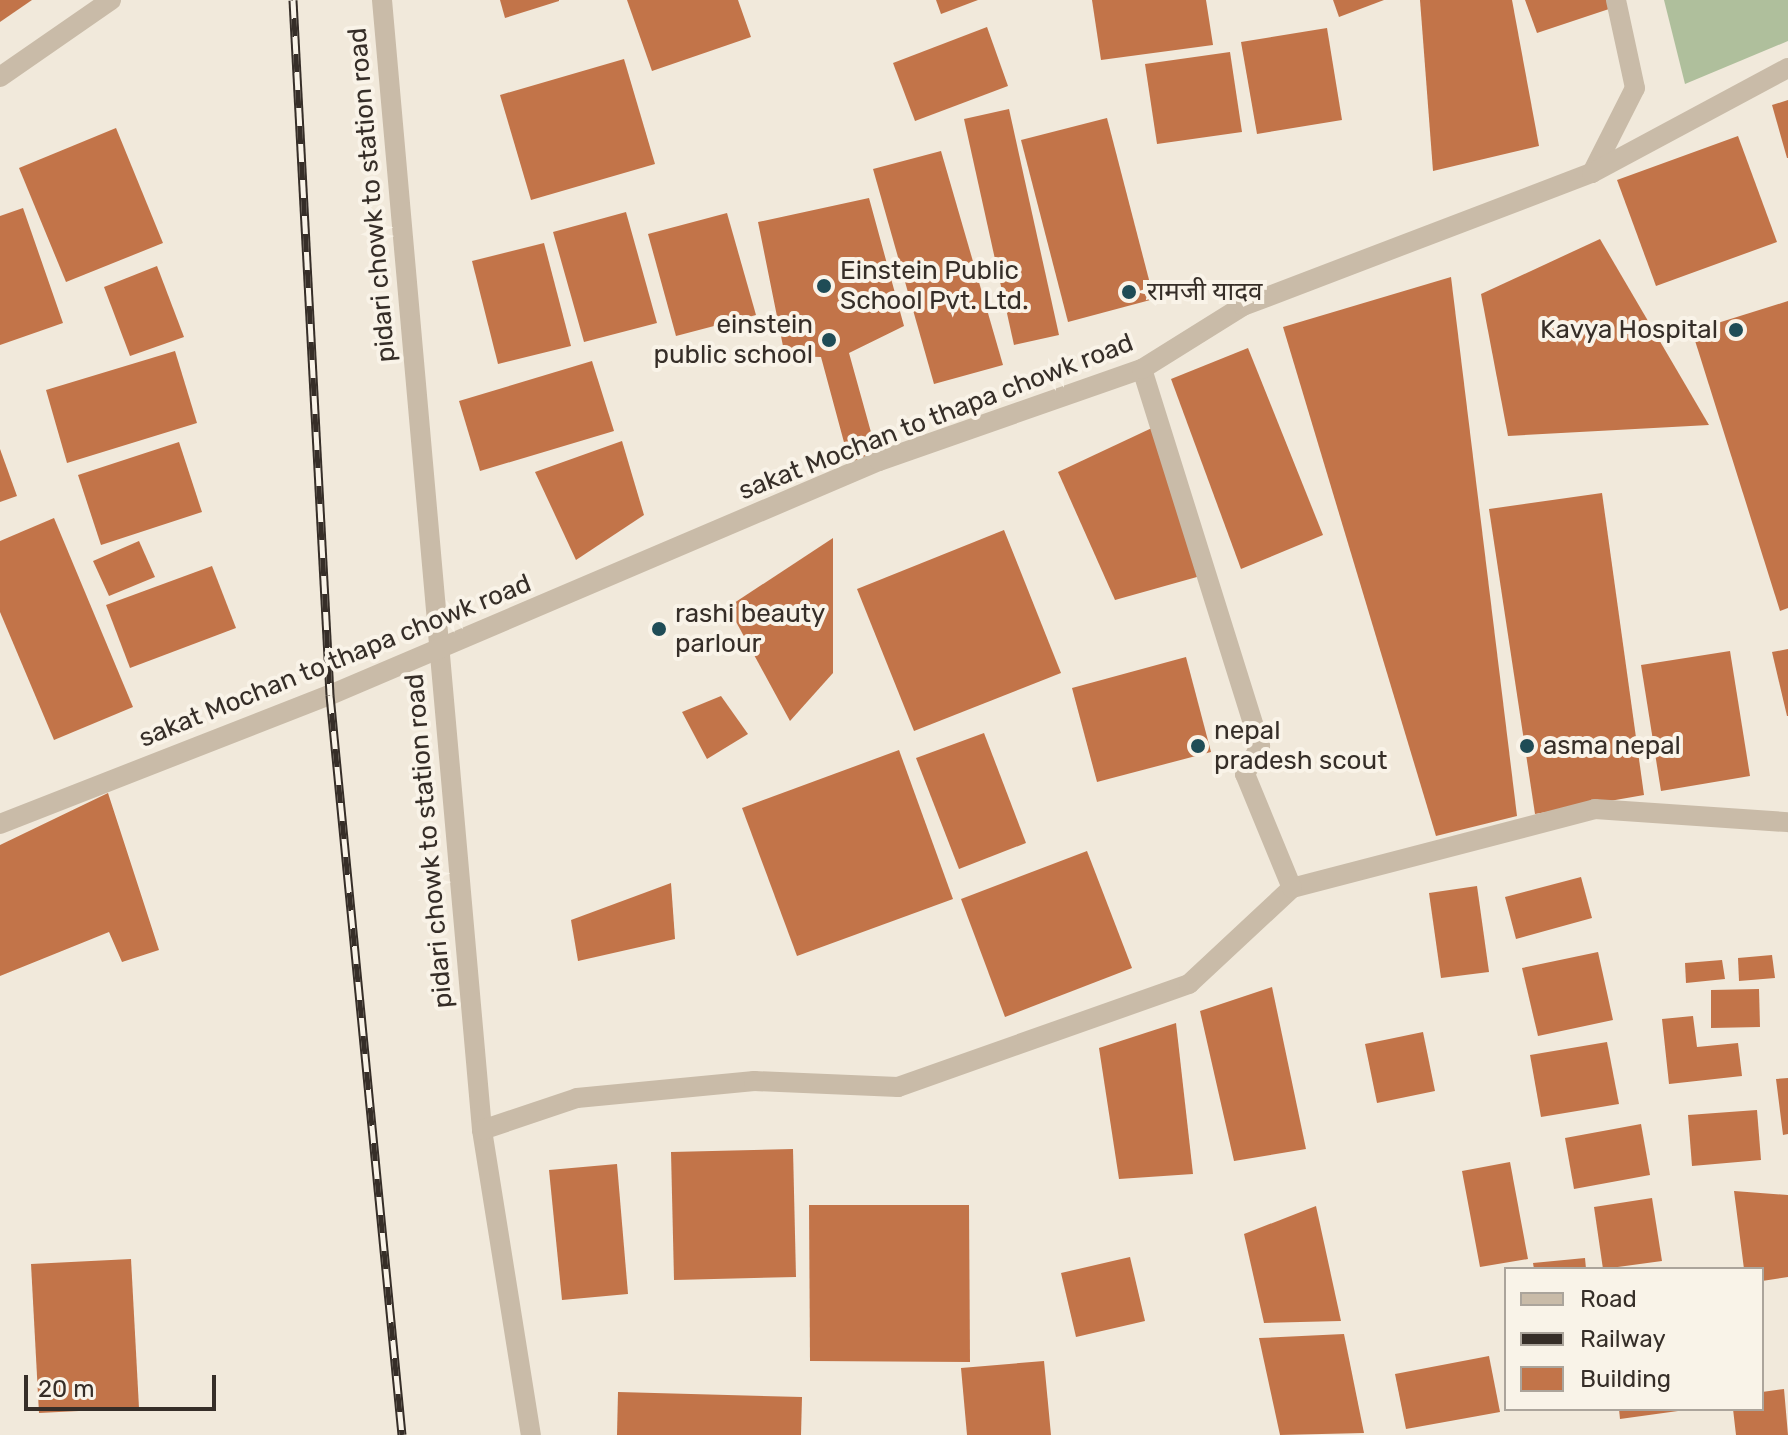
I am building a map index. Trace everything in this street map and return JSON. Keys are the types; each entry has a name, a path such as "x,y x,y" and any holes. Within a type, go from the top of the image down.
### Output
{"street":[{"path":"0,77 111,0"},
{"name":"pidari chowk to station road","path":"382,0 437,649 482,1130 531,1435"},
{"path":"1592,173 1635,88 1616,0"},
{"name":"sakat Mochan to thapa chowk road","path":"0,824 437,649 879,461 1142,369 1243,306 1592,173 1788,68"},
{"path":"1142,369 1260,746 1245,774 1292,888"},
{"path":"482,1130 577,1098 754,1081 898,1087 1189,984 1292,888 1595,809 1788,822"}],"green space":[{"path":"1664,0 1788,0 1788,41 1685,84"}],"building":[{"path":"0,0 32,0 0,22"},
{"path":"500,0 559,0 559,1 505,18"},
{"path":"627,0 738,0 751,37 652,71"},
{"path":"936,0 978,0 941,14"},
{"path":"1092,0 1206,0 1213,45 1101,60"},
{"path":"1333,0 1384,0 1339,17"},
{"path":"1420,0 1512,0 1539,146 1433,171"},
{"path":"1525,0 1607,0 1609,9 1537,33"},
{"path":"987,27 1008,86 915,121 893,63"},
{"path":"1327,28 1342,120 1257,134 1241,42"},
{"path":"1230,52 1242,132 1157,144 1145,64"},
{"path":"624,59 655,164 531,200 500,95"},
{"path":"1788,100 1788,158 1787,158 1772,105"},
{"path":"1009,109 1059,335 1014,345 964,119"},
{"path":"1107,118 1154,299 1068,322 1021,140"},
{"path":"116,128 163,243 66,282 19,168"},
{"path":"1738,136 1777,242 1656,286 1617,180"},
{"path":"941,151 1003,365 934,384 873,169"},
{"name":"einstein public school","path":"869,198 904,326 849,353 879,461 852,472 821,357 785,356 758,222"},
{"path":"23,208 63,323 0,345 0,216"},
{"path":"626,212 657,323 584,342 553,232"},
{"path":"727,213 756,315 676,336 648,234"},
{"path":"1600,239 1709,425 1508,436 1481,294"},
{"path":"544,243 571,346 498,364 472,261"},
{"path":"157,266 184,337 130,356 104,287"},
{"path":"1451,277 1517,816 1436,836 1283,327"},
{"path":"1788,301 1788,608 1780,611 1692,331"},
{"path":"1248,348 1323,535 1241,569 1171,379"},
{"path":"175,351 197,423 67,463 46,390"},
{"path":"592,361 614,431 480,471 459,401"},
{"path":"1154,427 1204,575 1115,600 1058,472"},
{"path":"622,441 644,515 576,560 535,472"},
{"path":"179,442 202,512 101,545 78,475"},
{"path":"0,449 17,496 0,502"},
{"path":"1602,493 1644,795 1535,814 1489,509"},
{"path":"54,518 133,707 54,740 0,612 0,541"},
{"path":"1004,530 1061,673 914,731 857,589"},
{"path":"833,538 833,673 790,721 728,607"},
{"path":"139,541 155,577 109,596 93,561"},
{"path":"212,566 236,628 130,668 106,605"},
{"path":"1788,649 1788,716 1787,716 1772,652"},
{"path":"1730,651 1750,776 1661,791 1641,665"},
{"path":"1186,657 1211,752 1097,782 1072,688"},
{"path":"721,696 748,734 707,759 682,712"},
{"path":"984,733 1026,843 959,869 916,758"},
{"path":"899,750 953,899 797,956 742,808"},
{"path":"108,793 159,950 122,962 109,932 0,976 0,845"},
{"path":"1087,851 1132,968 1005,1017 961,899"},
{"path":"1581,877 1592,918 1516,939 1505,897"},
{"path":"671,883 675,939 578,961 571,920"},
{"path":"1477,886 1489,972 1441,978 1429,893"},
{"path":"1598,952 1613,1020 1538,1036 1522,968"},
{"path":"1772,955 1775,978 1739,981 1738,958"},
{"path":"1722,960 1725,979 1686,983 1685,963"},
{"path":"1272,987 1306,1149 1234,1161 1200,1011"},
{"path":"1759,989 1760,1027 1711,1028 1711,990"},
{"path":"1693,1016 1697,1047 1738,1043 1742,1076 1669,1084 1662,1019"},
{"path":"1176,1023 1193,1174 1119,1179 1099,1048"},
{"path":"1423,1032 1435,1091 1377,1103 1365,1044"},
{"path":"1607,1042 1619,1104 1541,1117 1530,1055"},
{"path":"1788,1078 1788,1134 1783,1135 1776,1079"},
{"path":"1757,1110 1761,1160 1692,1166 1688,1115"},
{"path":"1641,1124 1650,1175 1574,1189 1565,1138"},
{"path":"793,1149 796,1277 674,1280 671,1152"},
{"path":"1510,1162 1528,1259 1480,1267 1462,1171"},
{"path":"617,1164 628,1294 562,1300 549,1170"},
{"path":"1734,1191 1788,1195 1788,1277 1764,1281 1764,1267 1744,1267"},
{"path":"1652,1198 1662,1261 1603,1267 1594,1207"},
{"path":"809,1205 969,1205 970,1362 810,1361"},
{"path":"1316,1206 1341,1321 1264,1323 1244,1234"},
{"path":"1130,1257 1145,1321 1076,1337 1061,1273"},
{"path":"1585,1258 1586,1267 1534,1267 1533,1263"},
{"path":"131,1259 139,1408 39,1413 31,1264"},
{"path":"1344,1334 1364,1433 1280,1435 1259,1338"},
{"path":"1489,1356 1500,1412 1406,1429 1395,1374"},
{"path":"1044,1361 1051,1435 967,1435 961,1368"},
{"path":"1784,1389 1788,1435 1736,1435 1733,1411 1764,1411 1764,1392"},
{"path":"618,1392 802,1397 801,1435 617,1435"},
{"path":"1619,1411 1678,1411 1620,1419"}],"railway":[{"path":"293,0 330,695 402,1435"}],"place":[{"name":"Einstein Public School Pvt. Ltd.","path":"824,286"},
{"name":"रामजी यादव","path":"1129,292"},
{"name":"Kavya Hospital","path":"1736,330"},
{"name":"einstein public school","path":"829,340"},
{"name":"rashi beauty parlour","path":"659,629"},
{"name":"nepal pradesh scout","path":"1198,746"},
{"name":"asma nepal","path":"1527,746"}]}
